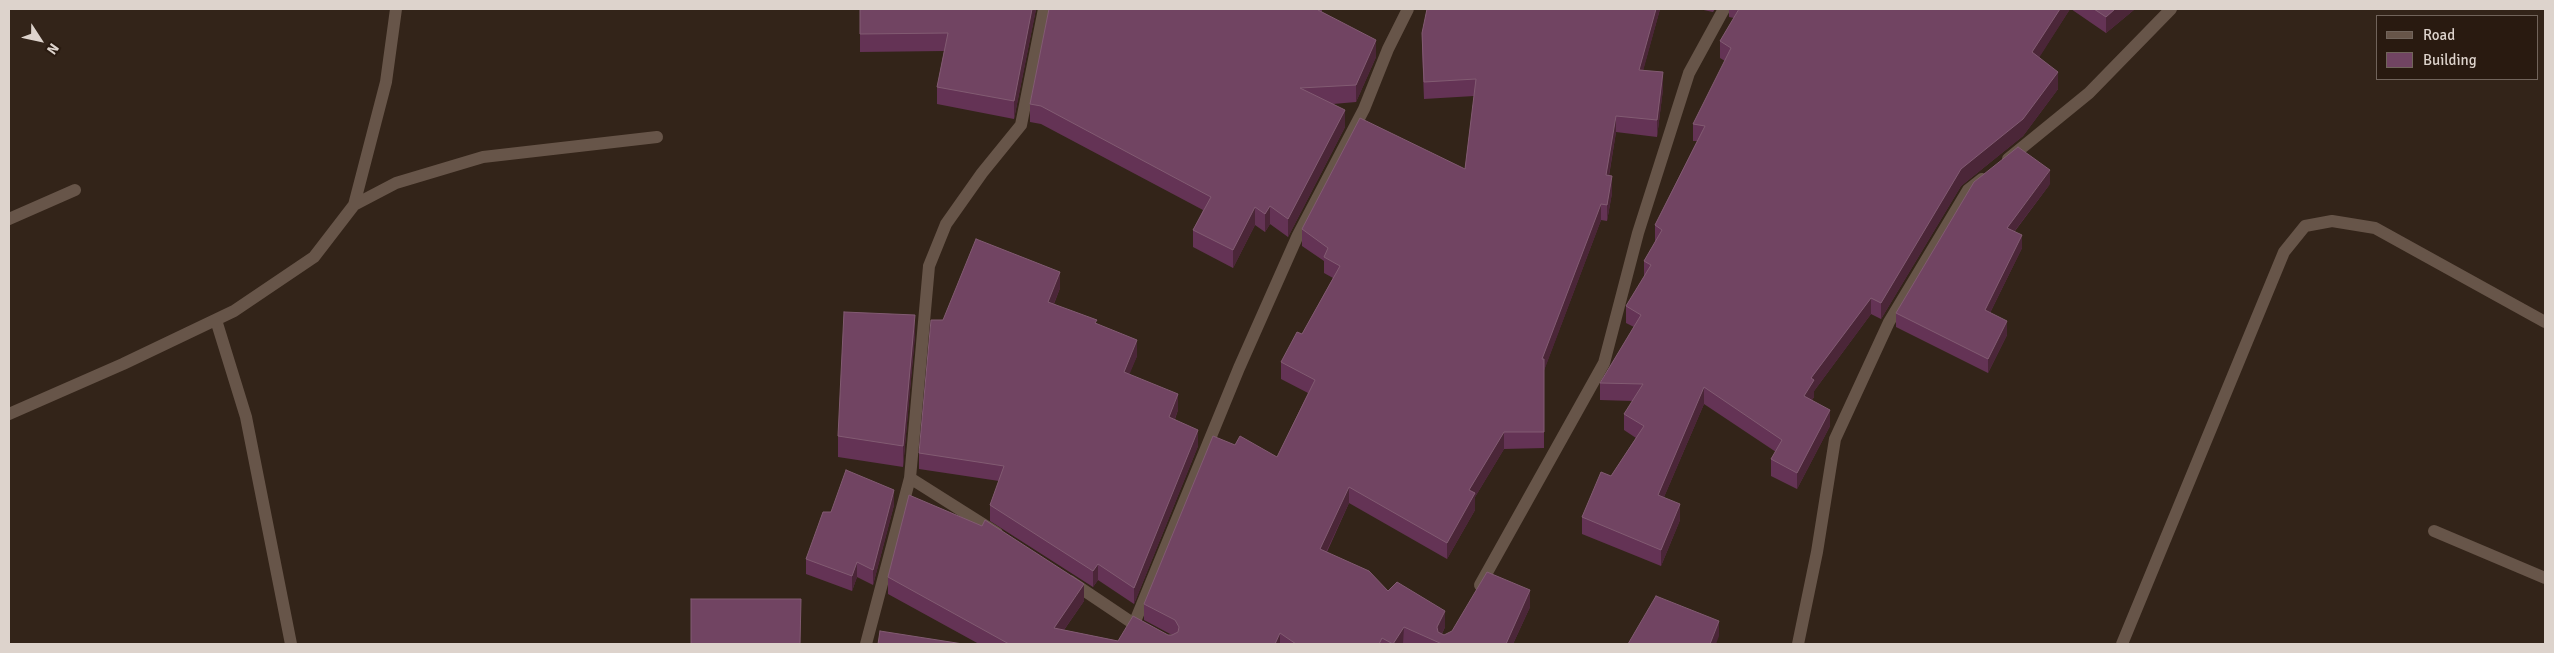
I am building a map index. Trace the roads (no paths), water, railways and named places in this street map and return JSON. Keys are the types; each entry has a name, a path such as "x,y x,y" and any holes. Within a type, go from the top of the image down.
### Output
{"street":[{"path":"9,414 234,311 314,257 354,205 386,82 396,9"},
{"path":"866,644 910,478 928,266 946,224 982,173 1021,125 1044,9"},
{"path":"1134,624 1239,368 1298,235 1364,109 1388,49 1408,9"},
{"path":"1475,594 1604,362 1638,233 1689,73 1724,9"},
{"path":"1798,644 1817,552 1835,439 1889,322 1968,190 2089,93 2171,9"},
{"path":"354,205 396,182 483,157 657,137"},
{"path":"9,219 76,190"},
{"path":"2122,644 2284,252 2305,226 2332,221 2375,228 2545,322"},
{"path":"216,320 246,417 291,644"},
{"path":"910,478 1004,538"},
{"path":"2434,531 2545,578"},
{"path":"1061,576 1134,624 1171,644"}]}
